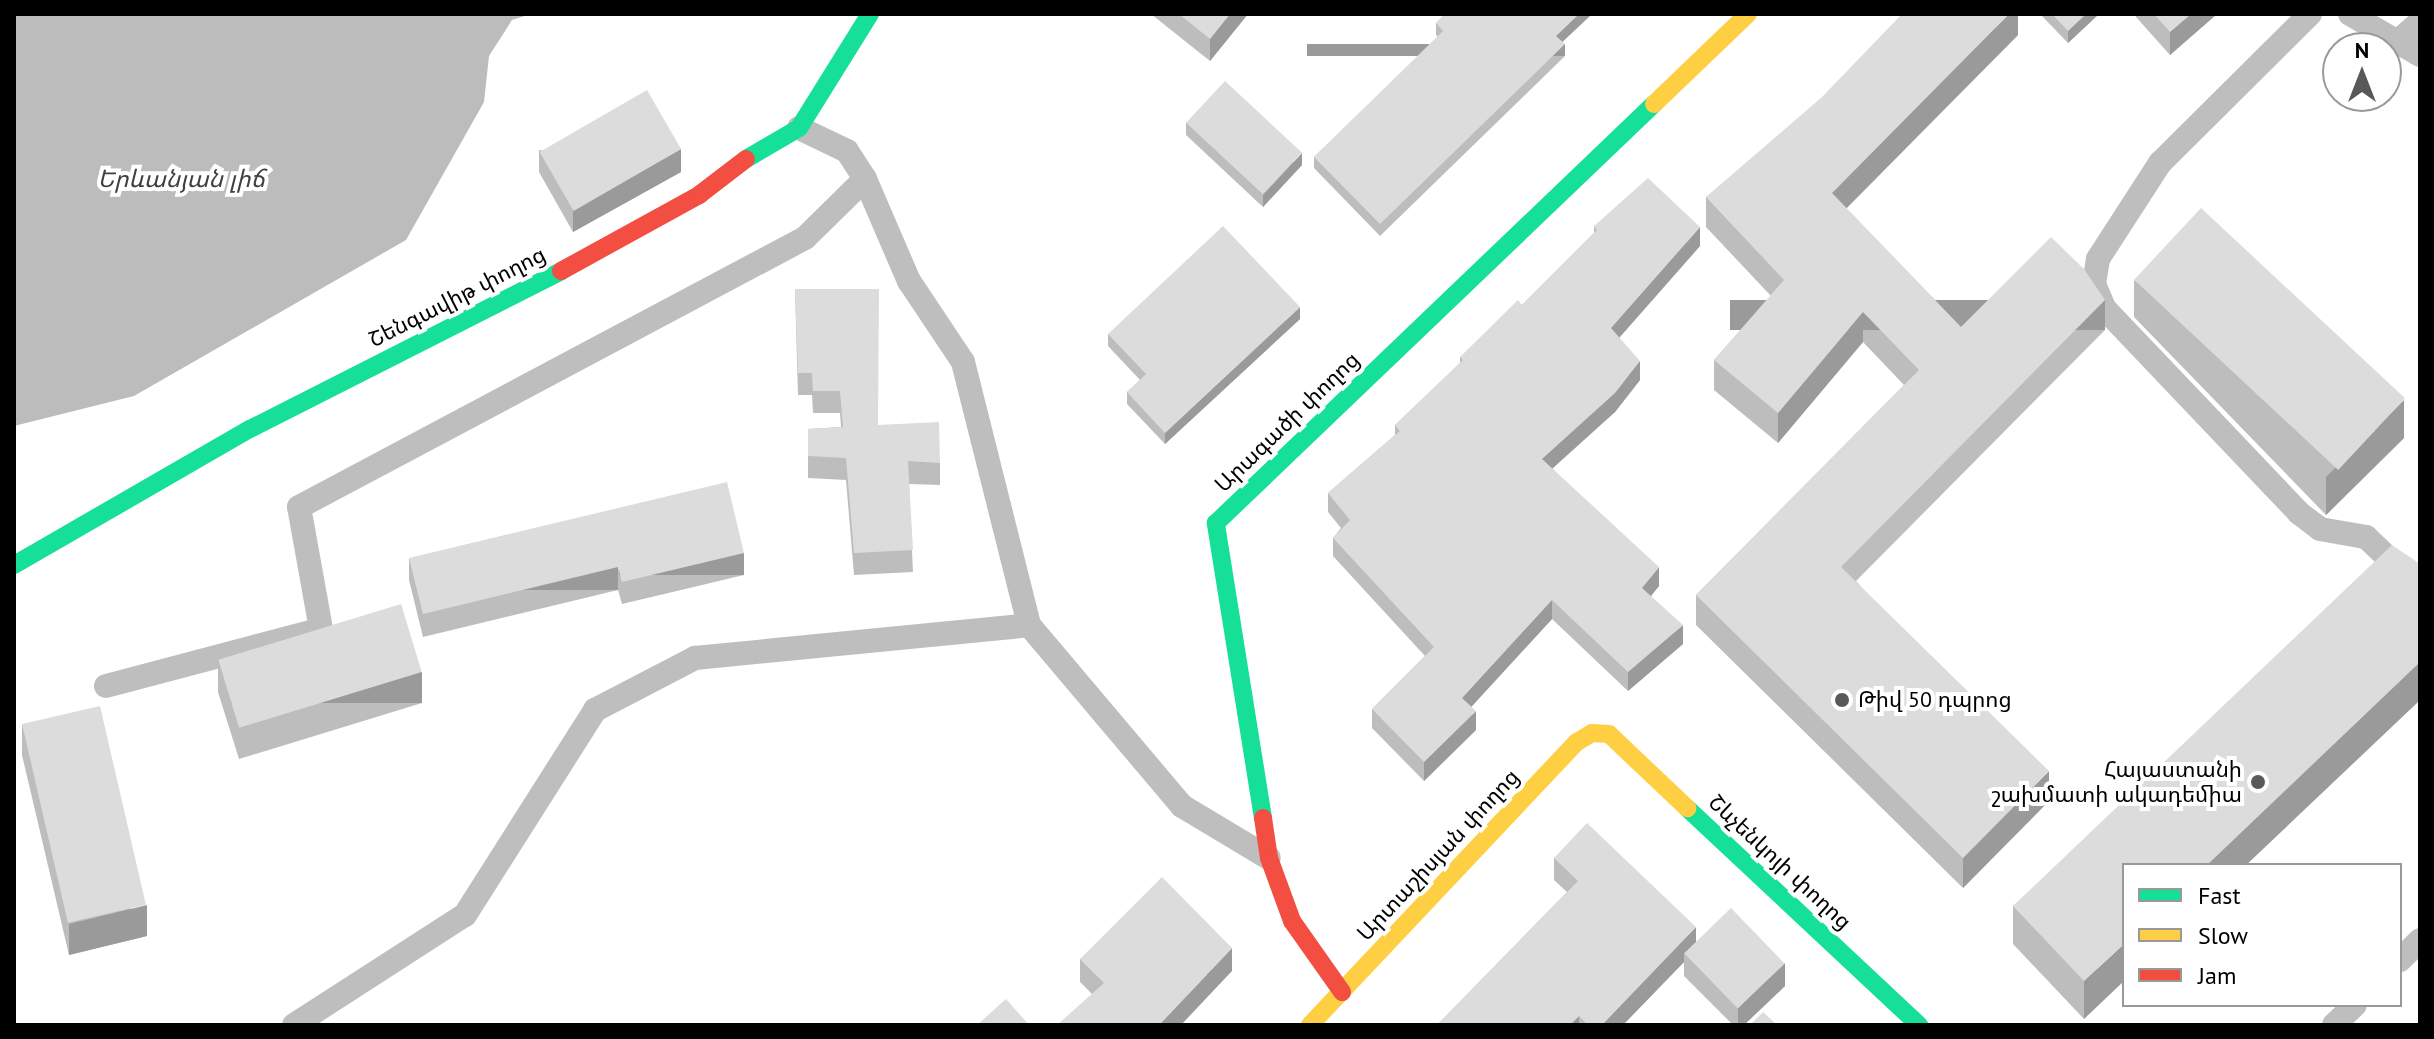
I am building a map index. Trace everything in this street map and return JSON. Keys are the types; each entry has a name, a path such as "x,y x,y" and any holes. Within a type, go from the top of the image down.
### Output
{"street":[{"name":"Շենգավիթ փողոց","path":"14,565 250,429 631,236 799,128 870,14"},
{"name":"Արագածի փողոց","path":"1342,992 1292,921 1269,858 1216,523 1748,14"},
{"name":"Արտաշիսյան փողոց","path":"1310,1025 1577,742 1592,733 1609,734"},
{"name":"Շևչենկոյի փողոց","path":"1609,734 1919,1025"}],"lane":[{"path":"2310,14 2160,163 2098,259 2094,284 2104,308 2299,513 2320,529 2366,537 2420,588"},
{"path":"2350,14 2380,32"},
{"path":"2402,38 2420,22"},
{"path":"2402,45 2420,55"},
{"path":"799,128 847,151 865,179 909,281 963,362 1029,625 1182,806 1269,858"},
{"path":"106,686 321,629 299,507 805,238 865,179"},
{"path":"294,1025 465,915 595,710 695,658 1029,625"},
{"path":"2402,958 2420,940"},
{"path":"2334,1025 2353,1007"}],"water":[{"name":"Երևանյան լիճ","path":"14,14 531,14 512,20 489,56 484,102 406,240 134,396 14,426"}],"building":[{"path":"1179,14 1230,14 1210,39"},
{"path":"1445,14 1579,14 1556,36 1565,44 1380,224 1314,157 1443,31 1436,23"},
{"path":"1902,14 2009,14 1832,193 1961,327 2051,237 2084,269 2105,300 1841,567 2049,771 1963,858 1696,595 1919,370 1863,312 1778,413 1714,360 1784,280 1706,197 1822,97"},
{"path":"2052,14 2086,14 2068,31"},
{"path":"2154,14 2191,14 2170,32"},
{"path":"1225,81 1302,153 1263,194 1186,123"},
{"path":"647,90 681,149 574,211 540,152"},
{"path":"1648,178 1700,227 1611,328 1640,361 1615,393 1542,459 1659,567 1642,588 1683,625 1628,672 1552,600 1462,698 1476,711 1424,762 1372,709 1434,647 1333,538 1350,520 1328,493 1400,431 1395,425 1463,360 1460,357 1518,300 1522,305 1597,230 1594,226"},
{"path":"2201,208 2405,398 2338,470 2134,280"},
{"path":"1223,226 1300,307 1165,433 1127,392 1146,374 1108,334"},
{"path":"795,289 879,289 878,425 939,422 940,463 908,461 913,550 854,553 846,458 808,456 808,429 843,427 840,391 813,391 812,373 798,373"},
{"path":"727,482 744,553 622,582 618,567 423,614 409,558"},
{"name":"Հայաստանի շախմատի ակադեմիա","path":"2392,545 2420,564 2420,662 2209,863 2122,863 2122,946 2084,981 2013,906"},
{"path":"401,604 422,672 239,728 218,660"},
{"path":"100,706 146,905 68,923 22,724"},
{"path":"1587,823 1696,927 1602,1025 1588,1025 1579,1016 1570,1025 1437,1025 1578,881 1554,858"},
{"path":"1162,877 1232,948 1159,1025 1057,1025 1104,983 1080,959"},
{"path":"1731,908 1784,963 1738,1009 1684,953"},
{"path":"1006,999 1029,1025 977,1025"},
{"path":"1763,1012 1777,1025 1750,1025"}],"traffic: fast":[{"path":"746,159 799,128 870,14"},
{"path":"1263,818 1216,523 1654,104"},
{"path":"14,565 250,429 561,271"},
{"path":"1687,808 1919,1025"}],"traffic: slow":[{"path":"1654,104 1748,14"},
{"path":"1310,1025 1577,742 1592,733 1609,734 1687,808"}],"traffic: jam":[{"path":"561,271 699,195 746,159"},
{"path":"1263,818 1269,858 1292,921 1342,992"}],"place":[{"name":"Թիվ 50 դպրոց","path":"1842,700"},
{"name":"Հայաստանի շախմատի ակադեմիա","path":"2258,782"}]}
